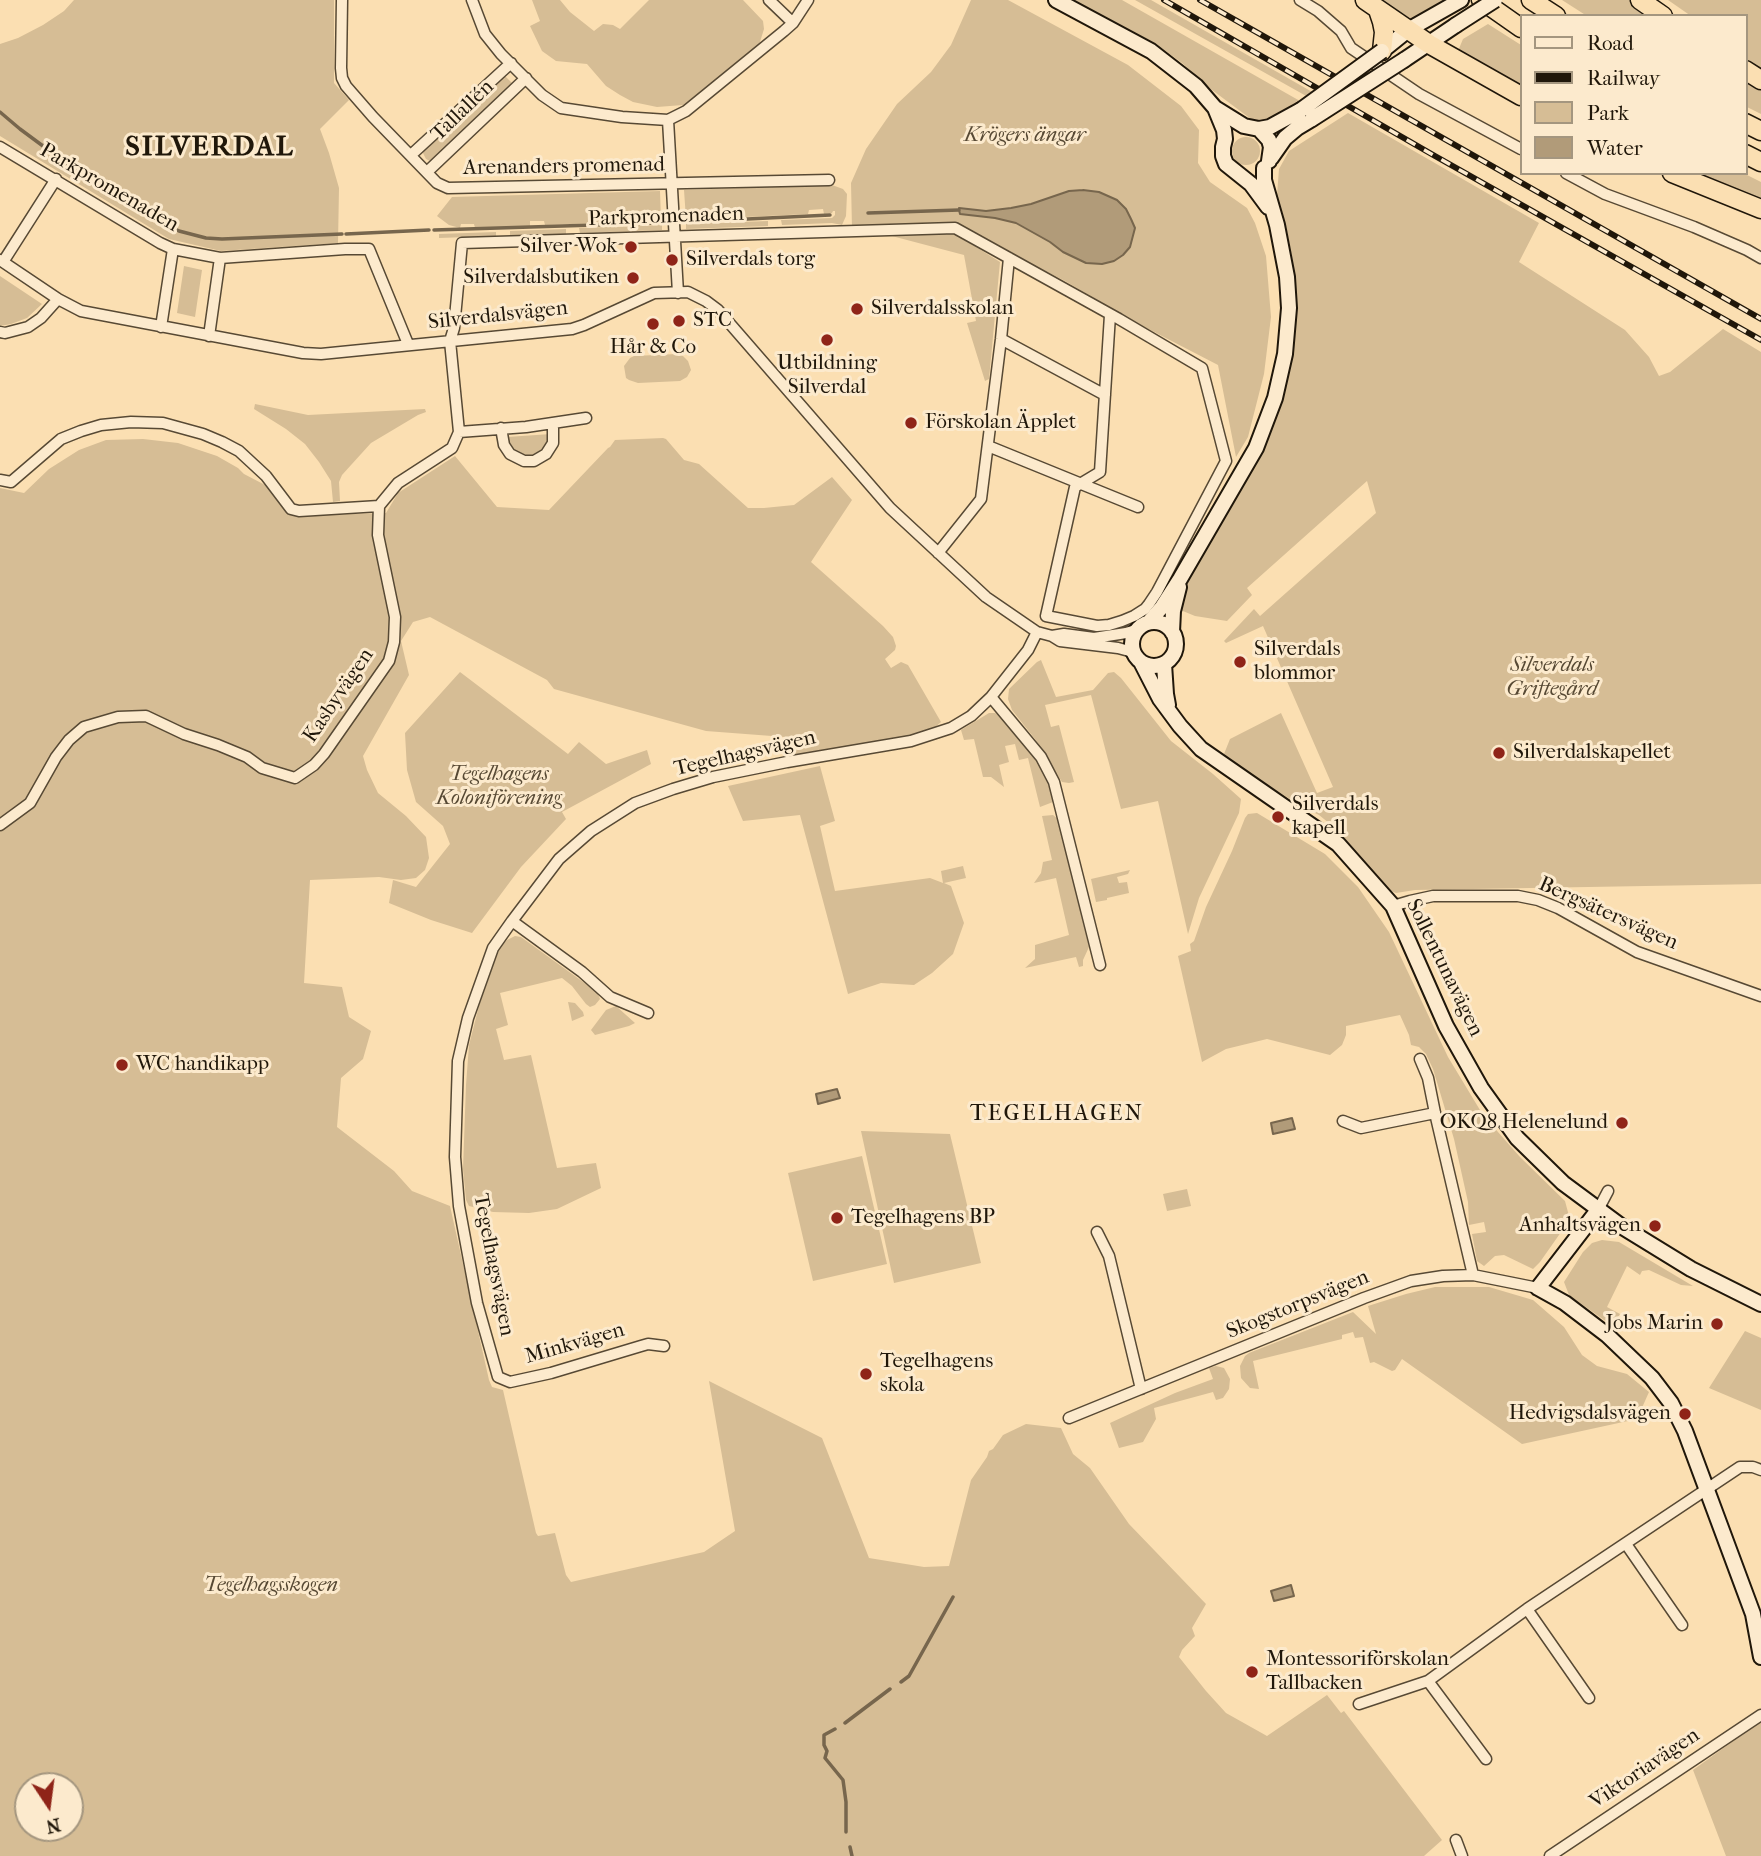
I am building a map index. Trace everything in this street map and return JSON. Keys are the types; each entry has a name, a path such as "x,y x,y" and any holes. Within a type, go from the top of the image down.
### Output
{"highway":[{"path":"1480,0 1520,27"},
{"path":"1531,0 1553,14"},
{"path":"1640,0 1660,14"},
{"path":"1371,5 1429,44 1520,95"},
{"path":"1371,5 1382,22 1382,51"},
{"path":"1677,175 1761,209"}],"street":[{"name":"Arenanders promenad","path":"342,0 340,43 342,78 346,86 437,183 447,188 829,180"},
{"path":"472,0 485,34 501,54 542,95 561,108 622,117 668,120 686,111 793,23 808,0"},
{"path":"769,0 793,23"},
{"path":"1056,0 1151,51 1196,86 1215,108 1224,130 1223,156 1226,164 1251,184 1273,213"},
{"path":"1300,0 1341,31 1351,48 1419,94 1520,148"},
{"path":"1240,174 1256,173 1266,165 1285,138 1307,114 1408,30 1461,0"},
{"path":"1225,139 1230,132 1270,127 1307,114 1404,60 1495,0"},
{"name":"Tallallén","path":"411,155 511,63"},
{"name":"Tallallén","path":"427,172 526,78"},
{"path":"1143,626 1161,623 1172,632 1176,647 1164,664 1155,666 1137,657 1132,645 1134,634 1162,607 1256,447 1275,398 1285,354 1289,308 1287,277 1283,248 1264,180 1271,147 1269,140 1252,128 1215,108"},
{"path":"668,120 678,293"},
{"name":"Parkpromenaden","path":"0,147 173,249 220,258 369,249 408,345"},
{"path":"1570,175 1605,194 1694,227 1761,258"},
{"path":"1,261 56,179"},
{"name":"Parkpromenaden","path":"450,341 454,328 462,243 955,228 1202,368 1226,461 1157,592 1145,609 1109,625 1097,626 1046,616 1075,487 1080,482"},
{"path":"161,327 173,249"},
{"path":"209,336 220,258"},
{"path":"938,553 981,499 1009,258"},
{"name":"Silverdalsvägen","path":"1,261 81,311 303,353 321,354 572,329 654,293 688,292 718,310 890,508 986,597 1037,632 1060,641 1118,648 1137,657"},
{"path":"0,332 28,327 41,318 58,299"},
{"path":"1080,482 1100,472 1110,315"},
{"path":"1001,339 1105,395"},
{"path":"0,480 12,482 61,439 81,430 131,422 163,424 203,434 239,451 266,475 291,509 299,511 379,506 398,483 452,448 459,432 450,341"},
{"path":"459,432 586,418"},
{"path":"501,428 504,445 510,454 524,461 534,461 546,454 553,443 553,423"},
{"path":"988,446 1138,507"},
{"name":"Kasbyvägen","path":"0,825 30,803 56,757 69,740 84,727 118,717 146,716 184,734 218,744 262,768 295,778 314,765 389,661 394,642 395,617 378,535 379,506"},
{"path":"1172,632 1173,611 1180,579"},
{"name":"Silverdalsvägen","path":"1052,636 1065,634 1094,638 1126,633 1143,626"},
{"name":"Tegelhagsvägen","path":"498,1377 477,1303 459,1206 455,1157 458,1061 466,1028 493,948 512,921 559,859 591,831 635,803 713,777 911,741 951,728 971,716 991,697 1028,650 1037,632"},
{"name":"Sollentunavägen","path":"1137,657 1160,699 1201,749 1338,844 1393,906 1446,1026 1481,1088 1517,1138 1563,1184 1598,1210 1691,1269 1761,1304"},
{"name":"Sollentunavägen","path":"1164,664 1169,709"},
{"path":"991,697 1041,757 1054,782 1100,965"},
{"name":"Bergsätersvägen","path":"1393,906 1433,897 1518,896 1538,900 1558,908 1637,952 1761,996"},
{"path":"512,921 582,972 610,997 649,1013"},
{"path":"1420,1059 1428,1078 1473,1275"},
{"path":"1343,1121 1361,1128 1435,1113"},
{"path":"1608,1191 1598,1210 1538,1288 1596,1327 1653,1378 1671,1403 1685,1430 1708,1489 1753,1614 1761,1657"},
{"path":"1097,1232 1109,1256 1141,1389"},
{"name":"Skogstorpsvägen","path":"1069,1418 1411,1281 1473,1275 1538,1288"},
{"name":"Minkvägen","path":"498,1377 510,1382 551,1373 648,1344 664,1346"},
{"path":"1359,1704 1427,1681 1527,1609 1740,1467 1761,1470"},
{"path":"1626,1544 1682,1625"},
{"path":"1527,1609 1589,1698"},
{"path":"1427,1681 1486,1759"},
{"name":"Viktoriavägen","path":"1550,1856 1761,1715"},
{"path":"1456,1840 1462,1856"}],"green space":[{"path":"74,0 334,0 334,83 349,100 320,129 339,188 338,243 221,251 169,239 0,136 0,44 43,25 64,11"},
{"path":"532,0 560,0 570,12 594,31 603,24 620,29 649,0 743,0 763,21 764,29 759,45 683,105 657,107 633,102 620,95 606,86 587,64 556,61 542,51 530,26 540,21"},
{"name":"Krögers ängar","path":"971,0 1008,0 1128,65 1181,106 1199,130 1198,163 1210,182 1247,208 1266,256 1271,317 1264,374 1248,437 1236,457 1218,365 1133,321 1065,281 955,225 852,228 851,183 866,149 897,104 931,72 951,45"},
{"path":"1072,0 1122,0 1300,101 1273,119 1261,122 1251,119 1153,42"},
{"path":"1135,0 1151,0 1314,93 1308,97"},
{"path":"1381,0 1447,0 1413,20"},
{"path":"1562,0 1632,0 1650,14 1584,14"},
{"path":"1668,0 1761,0 1761,72 1747,63 1747,14 1688,14"},
{"path":"1488,24 1520,44 1520,88 1458,51 1463,39"},
{"path":"504,75 514,85 436,159 426,159 424,149"},
{"path":"1747,78 1761,87 1761,114 1747,107"},
{"name":"Silverdals Griftegård","path":"1348,113 1539,223 1519,262 1625,330 1649,357 1659,376 1670,372 1723,329 1761,352 1761,884 1415,890 1396,893 1384,888 1340,832 1319,815 1233,763 1224,754 1230,739 1281,713 1317,793 1333,787 1263,626 1226,643 1224,641 1254,609 1260,616 1376,513 1367,481 1247,588 1252,595 1227,621 1195,616 1178,609 1185,586 1246,478 1295,315 1292,257 1277,195 1279,169 1289,151"},
{"path":"1246,137 1256,141 1260,151 1256,161 1246,165 1236,161 1232,151 1236,141"},
{"path":"1694,175 1747,175 1761,182 1761,203"},
{"path":"832,185 843,189 847,194 846,216 842,225 782,225 781,220 832,218 835,215 835,211 824,214 823,209 809,210 808,214 745,217 745,213 729,213 729,217 686,219 684,190"},
{"path":"660,191 661,220 614,222 613,218 599,218 599,223 545,225 544,221 530,221 530,226 475,228 474,224 461,224 460,228 449,225 437,216 452,197"},
{"path":"768,221 768,226 686,229 686,224"},
{"path":"662,225 662,230 580,233 579,228"},
{"path":"566,229 566,234 510,236 510,231"},
{"path":"496,232 496,236 439,238 439,234"},
{"path":"954,233 1000,262 989,379 985,381 967,323 976,321 964,255 888,235"},
{"path":"184,266 202,270 195,317 177,313"},
{"path":"0,276 42,304 27,318 0,326"},
{"path":"677,354 688,361 691,370 687,377 680,381 638,383 626,378 624,366 634,356"},
{"path":"255,404 308,415 425,409 426,412 371,443 342,475 339,482 340,501 333,502 331,481 305,444 254,409"},
{"path":"551,434 546,448 534,457 525,457 515,452 507,437"},
{"name":"Tegelhagsskogen","path":"143,439 178,443 217,456 267,486 295,516 386,513 398,493 455,456 497,507 549,510 615,440 666,439 684,460 699,464 748,508 794,505 832,477 852,500 811,562 893,637 895,650 885,659 891,668 901,662 908,665 941,722 933,729 900,738 795,758 785,737 706,731 554,689 547,680 430,617 413,622 401,641 409,675 363,756 378,793 426,837 429,858 425,870 416,878 310,880 304,983 342,987 349,1017 371,1031 363,1059 341,1078 337,1127 394,1171 412,1191 450,1206 489,1380 492,1387 503,1390 536,1533 538,1536 555,1533 566,1575 571,1582 704,1552 735,1531 709,1381 822,1438 869,1558 924,1567 949,1566 971,1480 989,1451 1003,1435 1026,1424 1061,1428 1073,1454 1090,1468 1129,1524 1206,1604 1192,1628 1195,1636 1179,1657 1206,1691 1226,1713 1267,1736 1327,1695 1341,1713 1344,1711 1442,1840 1424,1856 0,1856 0,488 24,493 49,469 79,450 106,440"},
{"path":"1041,660 1056,697 1093,690 1108,673 1114,672 1171,741 1241,799 1239,813 1199,898 1188,934 1158,801 1121,809 1091,695 1045,705 1051,727 1059,725 1074,782 1069,783 1062,782 1035,739 1012,710 1008,699 1009,689"},
{"name":"Tegelhagens Koloniförening","path":"460,672 568,754 579,742 606,764 647,750 651,764 562,812 566,819 521,867 472,933 389,903 393,880 416,887 450,844 443,826 416,802 407,770 405,733"},
{"path":"989,713 1001,716 1032,754 1053,794 1053,802 1040,807 1028,758 1019,760 1015,744 1005,746 1009,762 999,765 1004,787 991,777 983,777 974,739 964,740 961,730"},
{"path":"820,766 835,821 820,826 835,891 930,878 943,883 941,871 963,866 966,878 944,883 951,886 964,923 953,954 914,985 881,983 848,994 800,815 743,821 728,786"},
{"path":"1257,813 1325,854 1358,887 1389,932 1448,1057 1483,1115 1520,1157 1565,1201 1569,1216 1566,1225 1533,1269 1504,1255 1495,1256 1484,1266 1477,1261 1472,1234 1486,1232 1484,1222 1469,1225 1468,1202 1454,1139 1433,1069 1426,1054 1419,1047 1411,1045 1400,1015 1346,1026 1342,1045 1330,1055 1267,1039 1226,1049 1202,1062 1178,956 1191,951 1190,944 1194,941 1245,818 1248,814"},
{"path":"1053,815 1058,819 1089,947 1083,966 1079,967 1076,957 1025,968 1035,959 1035,945 1069,935 1056,878 1034,883 1041,873 1043,862 1052,860 1042,816"},
{"path":"1130,870 1128,874 1117,877 1119,883 1127,882 1129,893 1096,902 1091,879"},
{"path":"515,936 521,937 597,992 600,999 590,1007 562,978 500,993 508,1025 496,1029 504,1060 531,1055 557,1168 596,1163 601,1188 557,1209 529,1213 493,1212 469,1206 463,1169 469,1045 479,1006 501,946"},
{"path":"568,1002 575,1003 584,1016 572,1021"},
{"path":"616,1006 635,1023 595,1035 591,1030 606,1010"},
{"path":"861,1131 950,1134 981,1263 894,1283"},
{"name":"Tegelhagens BP","path":"862,1156 887,1264 813,1281 788,1173"},
{"path":"1187,1189 1191,1206 1167,1211 1163,1194"},
{"path":"1602,1240 1619,1242 1693,1286 1681,1285 1649,1270 1642,1271 1640,1275 1627,1266 1607,1307 1620,1314 1611,1325 1569,1295 1564,1282 1583,1252 1592,1243"},
{"path":"1435,1287 1489,1287 1533,1300 1564,1327 1582,1355 1597,1366 1627,1374 1649,1392 1637,1419 1522,1444 1402,1359 1392,1371 1374,1362 1370,1363 1363,1337 1355,1338 1353,1332 1342,1335 1342,1339 1253,1361 1259,1389 1250,1388 1241,1378 1240,1366 1249,1353 1353,1312 1376,1334 1368,1306"},
{"path":"1745,1331 1761,1338 1761,1410 1709,1388"},
{"path":"1209,1368 1224,1368 1230,1379 1229,1389 1223,1398 1216,1400 1213,1392 1154,1408 1156,1419 1143,1442 1119,1448 1110,1423 1213,1379"},
{"path":"1761,1721 1761,1856 1726,1856 1693,1770"}],"water":[{"path":"1069,191 1099,192 1117,200 1126,209 1135,228 1130,247 1114,261 1102,264 1086,263 1016,223 960,214 959,210 1011,208"},
{"path":"837,1089 840,1098 818,1104 816,1094"},
{"path":"1292,1118 1295,1129 1273,1134 1271,1123"},
{"path":"1291,1585 1294,1596 1274,1601 1271,1591"}],"waterway":[{"path":"0,112 74,169 179,231 222,239 342,234"},
{"path":"868,213 959,210"},
{"path":"685,222 830,215"},
{"path":"434,230 659,223"},
{"path":"346,234 429,230"},
{"path":"901,1682 909,1676 953,1597"},
{"path":"845,1723 890,1689"},
{"path":"835,1729 824,1735 827,1751 825,1758 843,1780 846,1832"},
{"path":"850,1847 852,1856"}],"railway":[{"path":"1164,0 1761,340"},
{"path":"1200,0 1761,319"}],"place":[{"name":"Silver Wok","path":"631,247"},
{"name":"Silverdals torg","path":"672,260"},
{"name":"Silverdalsbutiken","path":"633,278"},
{"name":"Silverdalsskolan","path":"857,309"},
{"name":"STC","path":"679,321"},
{"name":"Hår & Co","path":"653,324"},
{"name":"Utbildning Silverdal","path":"827,340"},
{"name":"Förskolan Äpplet","path":"911,423"},
{"name":"Silverdals blommor","path":"1240,662"},
{"name":"Silverdalskapellet","path":"1499,753"},
{"name":"Silverdals kapell","path":"1278,817"},
{"name":"WC handikapp","path":"122,1065"},
{"name":"OKQ8 Helenelund","path":"1622,1123"},
{"name":"Tegelhagens BP","path":"837,1218"},
{"name":"Anhaltsvägen","path":"1655,1226"},
{"name":"Jobs Marin","path":"1717,1324"},
{"name":"Tegelhagens skola","path":"866,1374"},
{"name":"Hedvigsdalsvägen","path":"1685,1414"},
{"name":"Montessoriförskolan Tallbacken","path":"1252,1672"}],"district":[{"name":"SILVERDAL","path":"210,148"},
{"name":"TEGELHAGEN","path":"1057,1114"}]}
